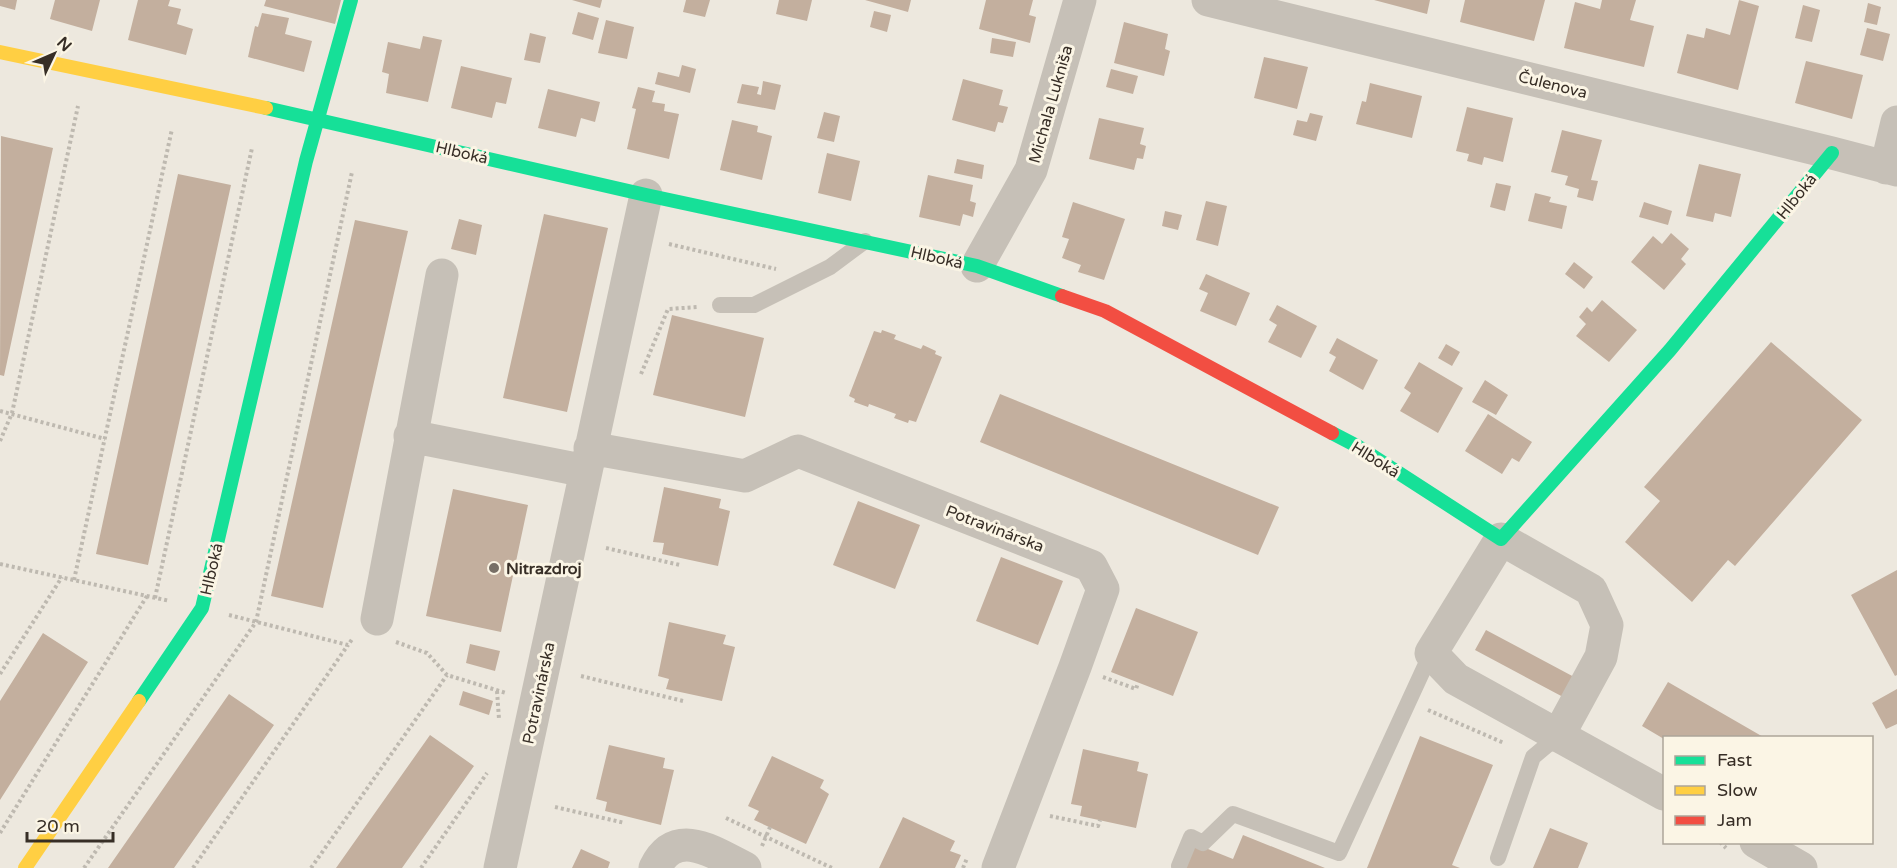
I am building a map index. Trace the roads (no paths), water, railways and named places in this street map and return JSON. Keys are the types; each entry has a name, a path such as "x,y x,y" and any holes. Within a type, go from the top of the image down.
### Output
{"street":[{"path":"318,119 351,0"},
{"name":"Michala Lukniša","path":"977,266 1031,170 1080,0"},
{"name":"Čulenova","path":"1208,0 1892,169"},
{"name":"Hlboká","path":"0,52 318,119 646,195 977,266 1105,311 1357,446 1501,538 1591,590 1607,625 1601,657 1558,736"},
{"name":"Hlboká","path":"25,868 202,608 306,160 318,119"},
{"path":"1892,169 1897,122"},
{"name":"Hlboká","path":"1431,653 1501,538 1670,350 1832,153"},
{"name":"Potravinárska","path":"500,868 646,195"},
{"path":"376,630 410,436 442,275"},
{"path":"410,436 588,459"},
{"name":"Potravinárska","path":"588,459 745,476 798,451 1091,566 1103,589 1076,667 998,868"},
{"path":"1431,653 1456,679 1663,793"},
{"path":"655,868 665,854 675,847 687,844 700,845 745,868"}],"lane":[{"path":"720,305 754,305 830,267 866,241"},
{"path":"1179,866 1191,837 1203,843 1233,814 1339,854 1431,653"},
{"name":"Hlboká","path":"1498,858 1533,757 1558,736"}],"place":[{"name":"Nitrazdroj","path":"494,568"}]}
